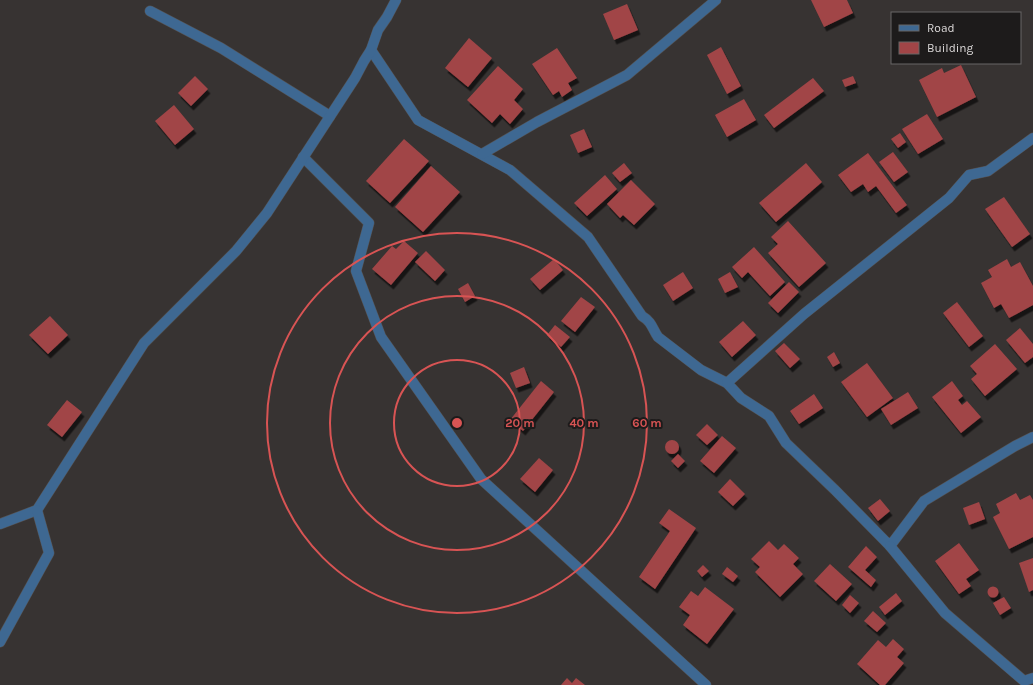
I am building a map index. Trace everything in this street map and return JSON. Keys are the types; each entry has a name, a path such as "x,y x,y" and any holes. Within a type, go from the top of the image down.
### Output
{"street":[{"path":"0,524 37,510 144,343 236,251 267,214 355,78 371,50 378,30 396,0"},
{"path":"482,154 537,122 627,74 716,0"},
{"path":"150,11 221,48 330,116"},
{"path":"371,50 418,120 510,170 588,237 642,316 649,320 658,337 701,370 727,383 741,398 769,416 786,443 890,546 945,613 1024,681 1033,678"},
{"path":"727,383 804,314 949,198 969,175 988,171 1033,138"},
{"path":"303,158 368,223 356,271 381,337 481,479 706,685"},
{"path":"890,546 924,500 1015,446 1033,437"},
{"path":"0,642 49,553 37,510"}],"building":[{"path":"811,0 847,0 853,13 824,27"},
{"path":"627,4 638,30 614,40 603,14"},
{"path":"469,38 492,58 468,87 445,68"},
{"path":"721,47 741,86 727,94 707,55"},
{"path":"557,48 577,78 568,83 572,90 562,97 559,91 553,95 532,64"},
{"path":"961,65 976,97 937,117 919,80 942,68 944,73"},
{"path":"498,66 523,89 514,100 523,109 510,124 500,114 492,123 467,100"},
{"path":"195,76 208,89 191,106 178,93"},
{"path":"853,76 856,83 845,87 842,80"},
{"path":"813,78 824,91 774,128 764,115"},
{"path":"744,99 756,120 727,137 715,115"},
{"path":"174,105 194,129 175,145 155,121"},
{"path":"927,114 943,139 918,154 902,129"},
{"path":"584,129 592,147 578,153 570,135"},
{"path":"900,133 906,142 898,148 891,139"},
{"path":"404,139 429,161 390,203 366,181"},
{"path":"893,152 908,172 894,182 879,162"},
{"path":"868,153 907,205 896,213 876,186 868,192 863,184 851,192 838,175"},
{"path":"624,163 632,173 620,182 612,173"},
{"path":"806,163 822,182 776,222 759,203"},
{"path":"431,166 460,192 423,232 395,207"},
{"path":"605,175 617,189 587,216 574,203"},
{"path":"631,180 655,204 634,225 623,215 620,218 607,204"},
{"path":"1004,197 1030,234 1012,247 985,209"},
{"path":"788,221 826,263 799,287 768,253 778,244 771,237"},
{"path":"404,241 418,253 391,285 372,269 392,246 396,249"},
{"path":"754,247 785,282 770,296 748,272 742,278 732,267"},
{"path":"426,251 445,270 435,281 415,262"},
{"path":"554,259 563,270 540,290 530,279"},
{"path":"1007,259 1011,267 1020,262 1033,286 1033,305 1009,318 1001,304 994,308 981,283 992,277 988,270"},
{"path":"683,272 693,288 673,301 663,285"},
{"path":"730,272 738,287 725,293 718,279"},
{"path":"789,282 799,292 778,313 768,303"},
{"path":"468,283 475,296 465,302 458,289"},
{"path":"581,297 595,307 575,332 561,321"},
{"path":"957,302 983,336 969,347 943,313"},
{"path":"50,316 68,335 48,354 29,335"},
{"path":"743,321 756,335 732,357 719,342"},
{"path":"555,325 570,337 561,347 547,335"},
{"path":"1020,328 1033,344 1033,357 1025,363 1006,340"},
{"path":"784,343 800,359 790,368 775,351"},
{"path":"995,344 1017,369 985,396 971,379 977,374 970,366"},
{"path":"834,352 840,363 833,367 827,357"},
{"path":"867,363 893,398 867,417 841,382"},
{"path":"524,367 530,383 516,388 510,373"},
{"path":"541,381 554,392 523,431 510,420"},
{"path":"952,381 963,396 958,400 962,405 967,401 981,417 961,433 932,397"},
{"path":"908,392 918,408 891,425 881,409"},
{"path":"814,394 823,408 799,424 790,411"},
{"path":"67,400 82,412 62,437 47,425"},
{"path":"707,424 718,435 707,445 696,435"},
{"path":"722,436 736,448 714,473 700,461"},
{"path":"672,440 677,442 679,447 677,452 672,454 667,452 665,447 667,442"},
{"path":"678,454 685,461 678,468 671,461"},
{"path":"539,458 553,470 535,492 520,479"},
{"path":"730,479 745,494 733,506 718,492"},
{"path":"1016,493 1020,500 1030,495 1033,500 1033,537 1009,549 993,517 1000,513 996,504"},
{"path":"880,499 890,511 878,521 868,508"},
{"path":"979,502 985,519 969,525 963,508"},
{"path":"669,509 696,528 655,589 639,577 670,531 659,523"},
{"path":"769,541 778,550 784,544 799,558 793,564 803,574 780,597 755,572 760,567 751,559"},
{"path":"959,543 979,570 966,579 971,586 959,594 935,561"},
{"path":"866,546 877,557 865,570 876,580 871,587 848,567"},
{"path":"1033,558 1033,590 1029,592 1019,563"},
{"path":"830,564 852,584 836,601 814,581"},
{"path":"703,565 709,571 702,577 697,571"},
{"path":"727,567 738,576 733,582 722,574"},
{"path":"993,586 997,588 999,592 997,596 993,598 989,596 987,592 989,588"},
{"path":"705,587 734,609 707,644 683,625 690,615 679,607 691,591 698,596"},
{"path":"896,593 902,601 885,615 879,607"},
{"path":"850,595 859,603 850,613 842,605"},
{"path":"1004,597 1011,608 1000,615 993,603"},
{"path":"873,611 886,623 877,632 864,621"},
{"path":"893,639 904,649 897,657 904,663 885,685 880,685 857,664 878,640 886,647"},
{"path":"567,678 572,683 576,678 585,685 561,685"}]}
